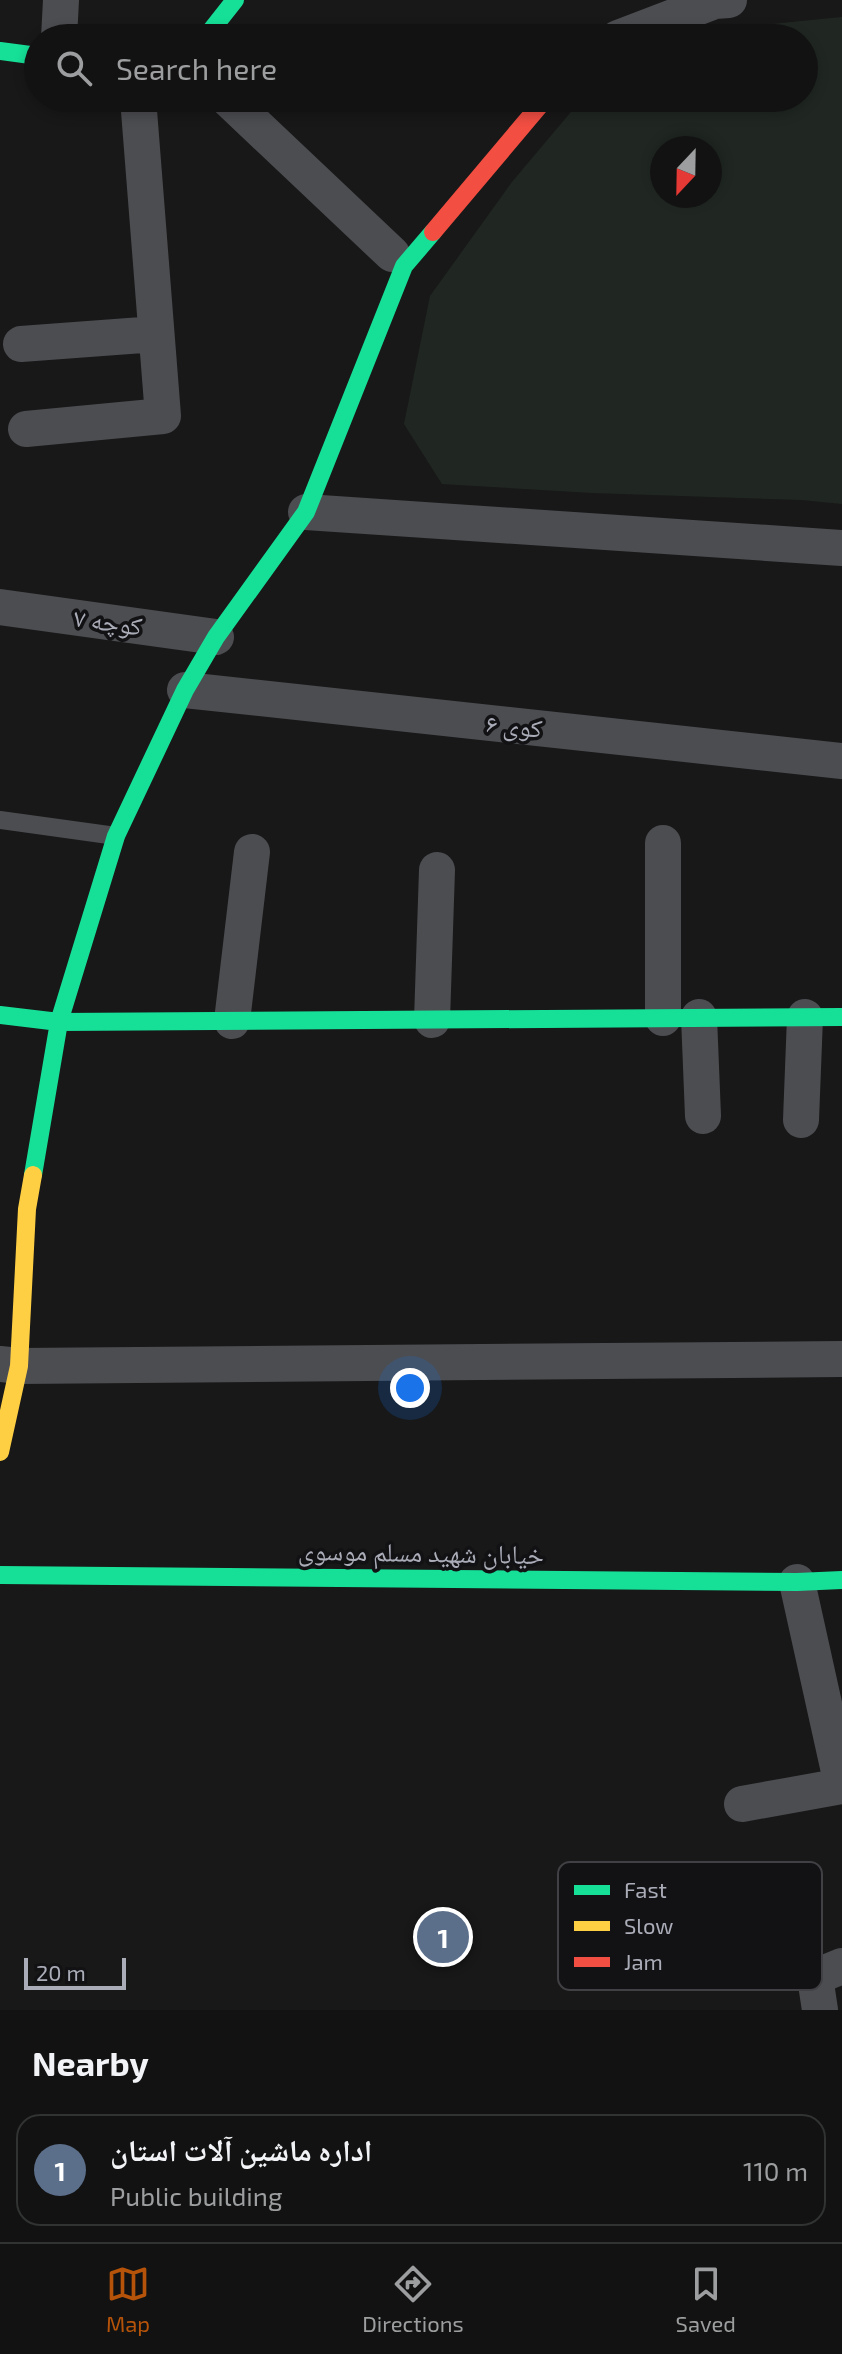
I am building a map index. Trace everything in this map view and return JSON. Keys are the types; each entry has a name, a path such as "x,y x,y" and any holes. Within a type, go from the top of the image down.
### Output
{"street":[{"path":"60,24 61,0"},
{"path":"216,24 235,0"},
{"path":"655,24 715,1 729,0"},
{"path":"0,51 24,54"},
{"path":"26,429 163,416 139,112"},
{"path":"242,112 392,254"},
{"path":"0,1452 10,1365 14,1206 59,1022 116,836 185,690 216,637 306,512 404,266 534,112"},
{"path":"21,344 156,334"},
{"path":"306,512 842,548"},
{"name":"کوچه ۷","path":"0,607 216,637"},
{"name":"کوی ۶","path":"185,690 842,761"},
{"path":"663,843 663,1018"},
{"path":"232,1021 252,852"},
{"path":"432,1020 437,870"},
{"path":"0,1015 59,1022 842,1017"},
{"path":"699,1017 703,1116"},
{"path":"801,1120 805,1017"},
{"path":"10,1365 842,1359"},
{"name":"خیابان شهید مسلم موسوی","path":"0,1575 842,1580"},
{"path":"742,1804 842,1786 797,1582"},
{"path":"822,1974 842,1966"},
{"path":"817,1990 820,2010"}],"lane":[{"path":"0,820 116,836"}],"shaded area":[{"path":"842,17 842,504 442,484 404,424 430,296 512,182 571,112 818,112 818,24 772,24"}],"traffic: fast":[{"path":"216,24 235,0"},
{"path":"0,51 24,54"},
{"path":"33,1175 59,1022 116,836 185,690 216,637 306,512 404,266 433,232"},
{"path":"0,1015 59,1022 842,1017"},
{"path":"0,1575 842,1580"}],"traffic: slow":[{"path":"0,1452 19,1366 27,1209 33,1175"}],"traffic: jam":[{"path":"433,232 534,112"}],"place":[{"name":"اداره ماشین آلات استان","path":"443,1937"}]}
